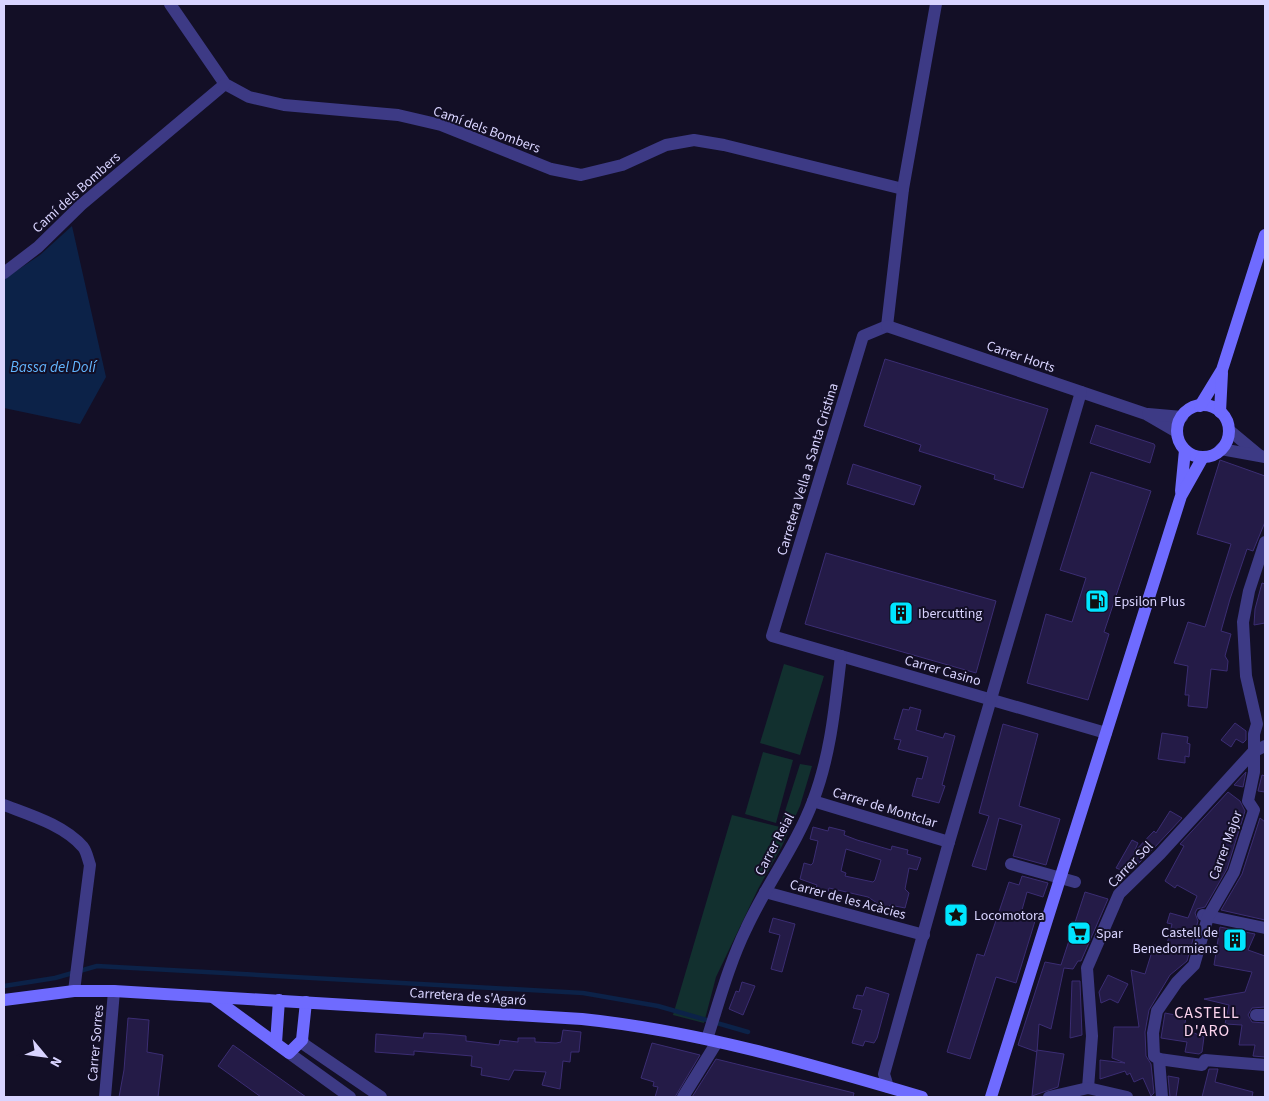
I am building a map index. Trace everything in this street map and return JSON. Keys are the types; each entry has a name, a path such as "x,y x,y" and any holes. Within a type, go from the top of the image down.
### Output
{"street":[{"path":"170,4 225,84"},
{"path":"887,326 903,189 936,4"},
{"name":"Camí dels Bombers","path":"4,273 38,247 81,205 225,84 249,97 284,105 398,115 441,125 551,169 581,175 622,165 666,144 694,140 724,145 903,189"},
{"path":"1200,406 1222,370 1265,235"},
{"name":"Carrer Horts","path":"887,326 1146,414 1177,432"},
{"name":"Carretera Vella a Santa Cristina","path":"772,636 863,336 887,326"},
{"path":"1220,412 1222,370"},
{"path":"888,1087 884,1074 990,699 1081,392"},
{"path":"1200,406 1211,407 1220,412 1226,420 1229,430 1227,441 1221,449 1215,454 1203,457 1193,455 1185,450 1177,432 1182,417 1190,409 1200,406"},
{"name":"Carrer Horts","path":"1146,414 1182,417"},
{"path":"1229,430 1262,456"},
{"path":"1221,449 1262,456"},
{"path":"1181,496 1185,450"},
{"path":"991,1097 1181,496 1203,457"},
{"path":"1261,729 1246,676 1243,622 1248,591 1265,542"},
{"name":"Carrer Casino","path":"772,636 1106,733"},
{"name":"Carrer Reial","path":"682,1097 711,1037 731,962 813,801 830,743 841,656"},
{"name":"Carrer Major","path":"1159,1059 1154,1056 1153,1033 1157,1010 1177,982 1194,965 1205,916 1234,872 1259,811 1248,801 1254,772 1254,734 1261,729"},
{"name":"Carrer Sol","path":"1088,1088 1092,1036 1087,968 1117,893 1160,854 1253,752 1265,746"},
{"name":"Carrer de Montclar","path":"813,801 949,842"},
{"path":"4,805 46,822 68,834 84,848 90,865 74,989"},
{"path":"1011,864 1075,882"},
{"name":"Carrer de les Acàcies","path":"765,892 924,934"},
{"path":"1117,893 1132,896"},
{"path":"1205,916 1265,928"},
{"name":"Carretera de s'Agaró","path":"4,1000 74,989 582,1019 711,1037 922,1097"},
{"name":"Carrer Sorres","path":"105,1097 114,991"},
{"path":"214,998 350,1097"},
{"path":"276,1043 279,1000"},
{"path":"289,1052 302,1040 306,1002"},
{"path":"302,1040 381,1097"},
{"path":"1162,1097 1159,1059 1202,1065 1205,1060 1265,1065"},
{"path":"1049,1097 1088,1088 1127,1097"}],"green space":[{"path":"784,664 824,676 800,755 760,743"},
{"path":"763,752 793,760 776,823 745,814"},
{"path":"800,764 812,766 800,806 716,977 704,1023 673,1015 732,815 780,827"}],"water":[{"name":"Bassa del Dolí","path":"72,226 106,377 80,424 4,408 4,279 40,255"}],"building":[{"path":"885,359 1048,409 1023,488 994,479 995,475 919,451 921,445 864,426"},
{"path":"1096,425 1154,444 1150,463 1090,443"},
{"path":"1220,460 1265,476 1265,522 1253,551 1247,549 1230,599 1221,631 1231,634 1225,656 1228,661 1227,671 1211,669 1207,708 1188,706 1189,695 1185,695 1188,666 1174,663 1188,622 1205,627 1231,544 1197,534"},
{"path":"853,464 921,486 914,505 847,484"},
{"path":"1091,472 1151,491 1104,632 1109,634 1088,700 1027,683 1046,614 1072,622 1086,578 1060,570"},
{"name":"Ibercutting","path":"826,553 996,601 976,673 805,624"},
{"path":"1262,583 1265,584 1265,623 1254,625 1255,609"},
{"path":"910,707 921,710 916,730 943,738 945,733 955,736 942,785 945,786 939,803 912,796 917,778 922,779 928,757 898,749 901,740 894,739 903,709 909,710"},
{"path":"1235,723 1246,731 1246,740 1243,743 1236,739 1231,747 1221,740"},
{"path":"1003,724 1038,734 1019,806 1060,819 1046,865 1013,856 1022,825 999,818 986,870 972,866 989,816 979,813"},
{"path":"1162,733 1188,737 1187,743 1190,744 1189,757 1185,756 1185,763 1158,759"},
{"path":"1246,772 1243,787 1234,785"},
{"path":"1262,775 1265,776 1265,792 1258,791"},
{"path":"1228,792 1240,801 1245,811 1227,869 1205,907 1197,909 1195,913 1198,921 1187,961 1170,975 1149,1010 1145,1032 1146,1056 1151,1064 1154,1093 1151,1096 1143,1078 1134,1082 1130,1073 1127,1075 1125,1071 1100,1079 1100,1060 1125,1063 1112,1058 1114,1027 1139,1027 1131,970 1145,974 1154,945 1166,948 1172,924 1167,923 1170,913 1188,918 1197,896 1177,885 1175,888 1165,881 1184,846 1180,844"},
{"path":"1170,811 1182,818 1133,869 1128,866 1126,872 1116,868 1132,840 1138,843 1134,852 1154,831 1156,833"},
{"path":"1260,818 1265,822 1265,920 1221,910 1242,874"},
{"path":"813,827 828,831 829,827 845,831 844,835 857,840 891,850 892,846 908,850 907,854 921,858 917,870 909,868 905,889 909,893 905,908 890,905 889,908 883,907 868,897 829,888 828,892 816,888 817,885 800,879 804,863 811,865 813,863 818,841 810,839","holes":["846,849 881,860 873,882 845,876 846,873 841,871"]},
{"path":"1022,876 1048,883 1043,897 1027,892 1020,917 1035,921 1016,983 996,977 970,1059 947,1052 977,954 984,956 1009,882 1019,885"},
{"path":"1085,892 1108,899 1081,961 1078,961 1073,969 1064,968 1051,1029 1039,1024 1037,1052 1018,1045 1045,962 1061,965"},
{"path":"773,918 795,924 782,972 771,969 780,935 769,932"},
{"path":"1220,927 1255,934 1248,950 1265,956 1265,1007 1252,1008 1248,1015 1252,1022 1265,1023 1265,1057 1253,1056 1255,1045 1239,1045 1242,1025 1225,1024 1229,1005 1204,999 1245,992 1252,972 1214,965"},
{"path":"1108,975 1128,984 1118,1003 1110,999 1101,1003 1099,992"},
{"path":"1072,981 1080,981 1082,1035 1070,1038"},
{"path":"742,982 755,986 743,1015 729,1009 736,991 739,992"},
{"path":"866,987 889,994 877,1038 874,1043 865,1041 863,1046 852,1043 862,1010 853,1008 857,995 863,996"},
{"path":"1165,1013 1186,1017 1184,1029 1204,1037 1202,1052 1199,1054 1185,1052 1187,1042 1161,1038"},
{"path":"128,1018 149,1020 147,1052 163,1055 158,1097 119,1097 124,1070"},
{"path":"563,1030 581,1032 579,1052 571,1052 570,1062 563,1061 560,1089 542,1085 546,1072 514,1070 509,1080 481,1075 482,1068 471,1066 472,1056 414,1051 414,1055 375,1052 376,1034 423,1038 424,1033 444,1034 466,1036 466,1041 499,1045 500,1040 518,1042 518,1038 535,1038 535,1042 561,1042"},
{"path":"652,1043 700,1055 675,1097 655,1097 658,1087 653,1086 654,1082 641,1078"},
{"path":"233,1045 306,1097 261,1097 218,1066"},
{"path":"1037,1050 1064,1054 1058,1087 1032,1096"},
{"path":"716,1059 854,1093 853,1097 692,1097"},
{"path":"1209,1069 1218,1069 1215,1082 1253,1092 1252,1097 1202,1097"},
{"path":"1168,1076 1179,1078 1176,1097 1170,1097"}],"waterway":[{"path":"4,986 55,978 97,966 583,993 658,1006 748,1032"}],"place":[{"name":"Epsilon Plus","path":"1097,601"},
{"name":"Ibercutting","path":"901,613"},
{"name":"Locomotora","path":"956,915"},
{"name":"Spar","path":"1079,933"},
{"name":"Castell de Benedormiens","path":"1235,940"}],"district":[{"name":"CASTELL D'ARO","path":"1207,1021"}]}
